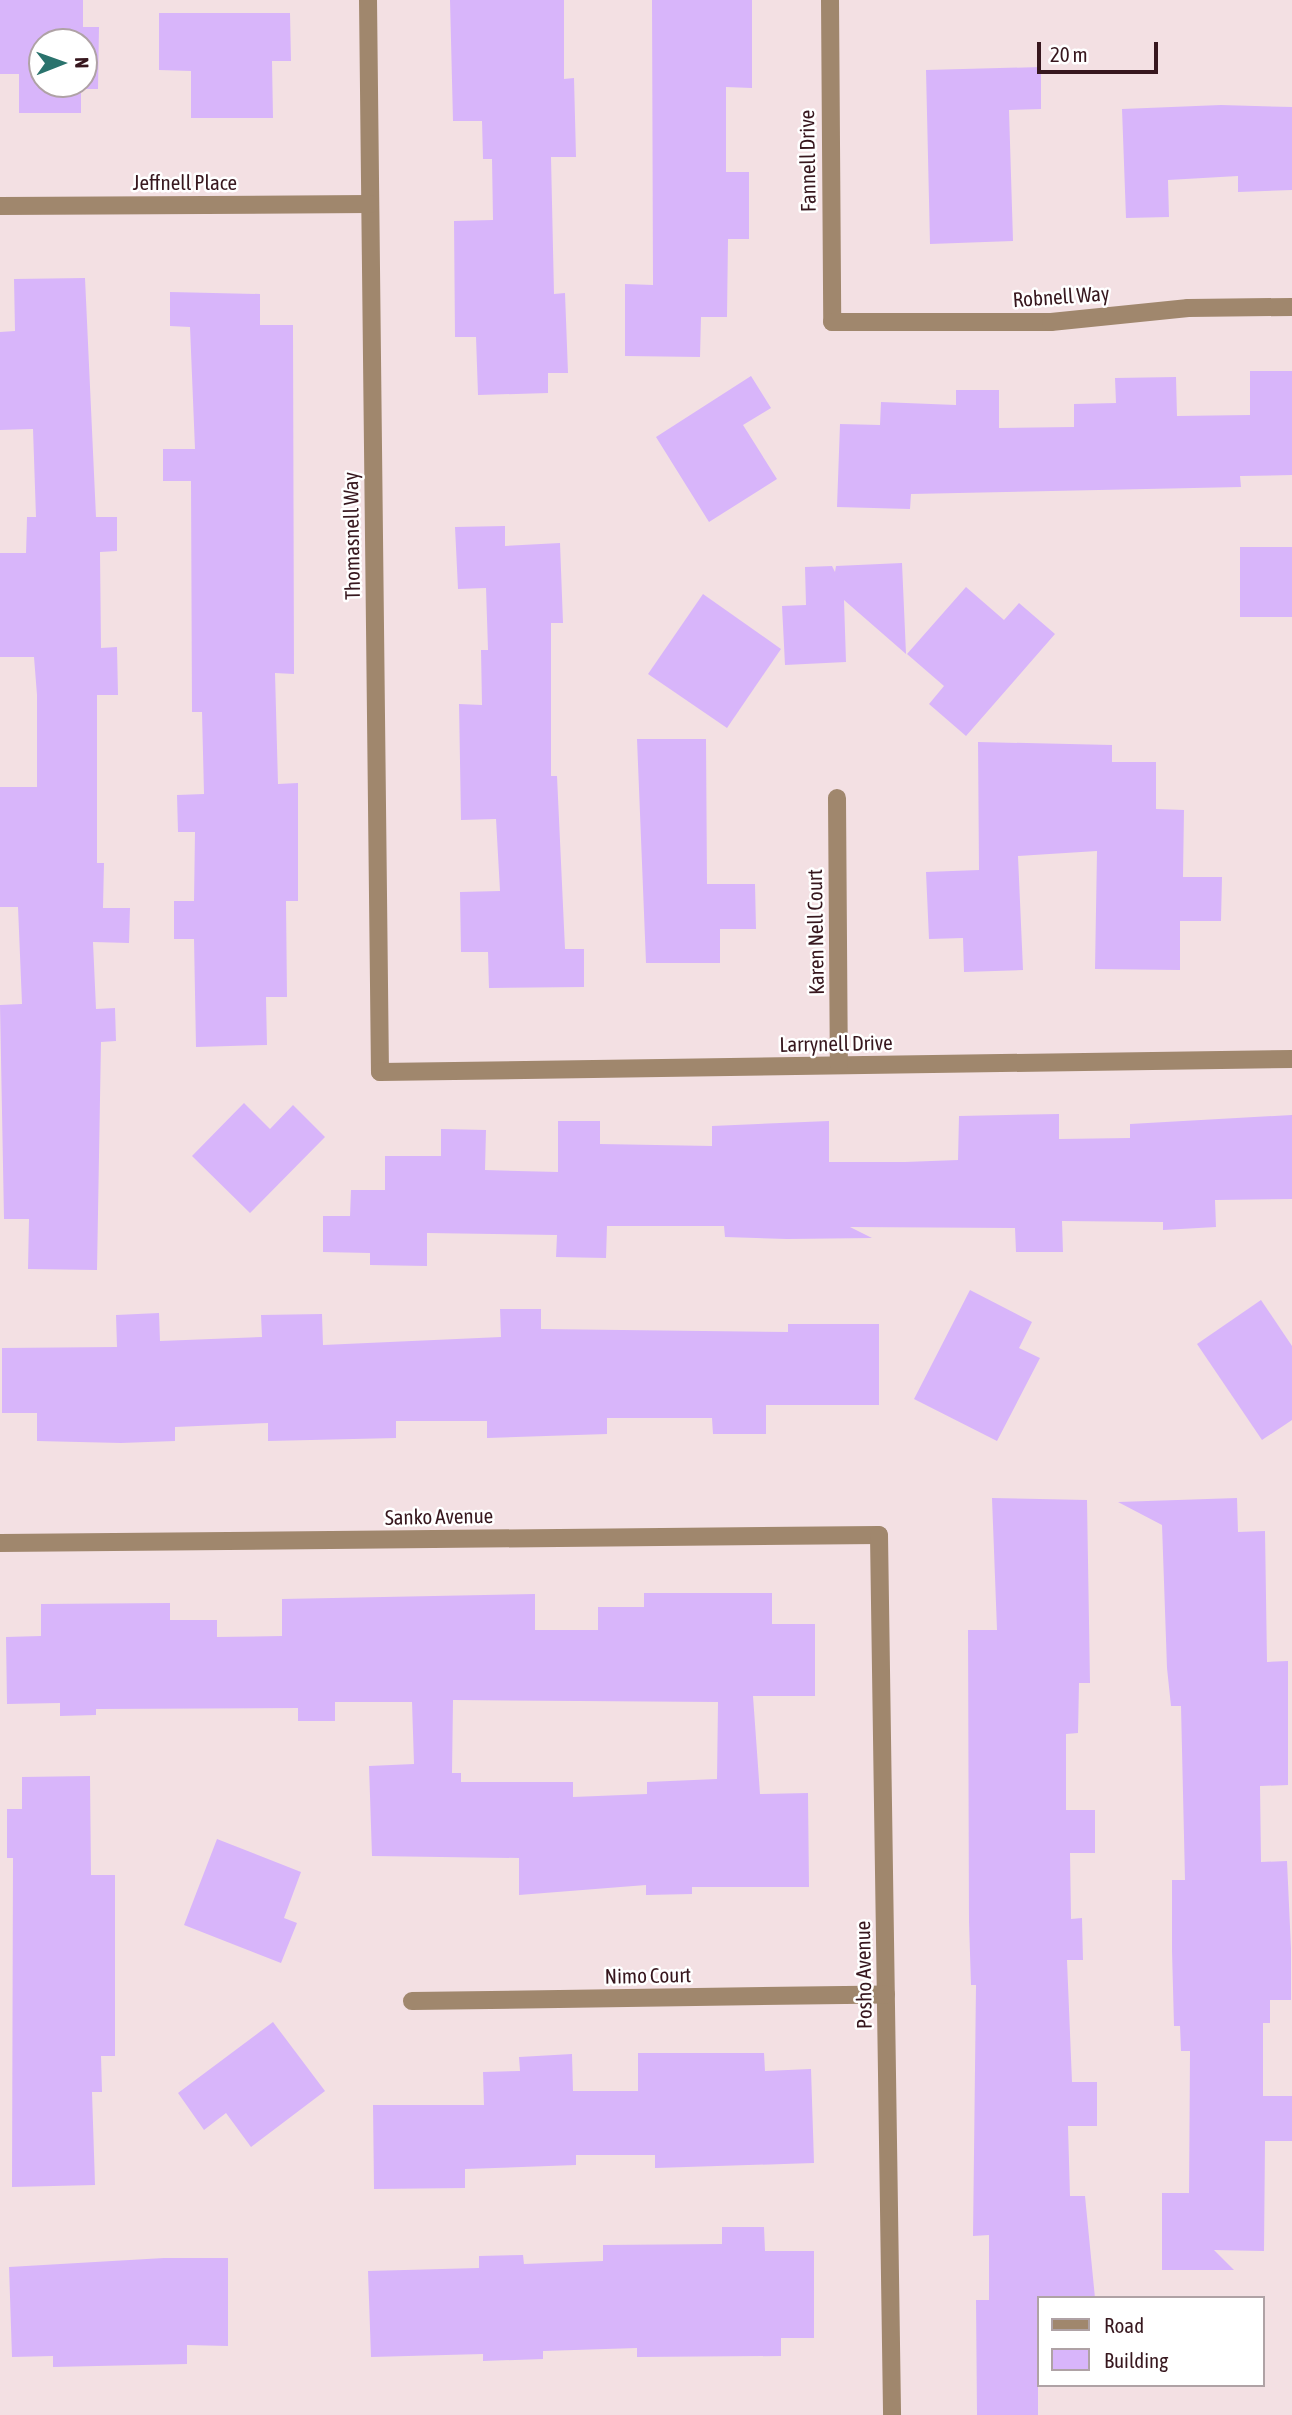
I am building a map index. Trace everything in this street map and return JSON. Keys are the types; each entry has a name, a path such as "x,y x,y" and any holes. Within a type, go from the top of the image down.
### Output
{"street":[{"name":"Thomasnell Way","path":"368,0 380,1072"},
{"name":"Fannell Drive","path":"830,0 832,322"},
{"name":"Jeffnell Place","path":"0,206 370,204"},
{"name":"Robnell Way","path":"832,322 1051,322 1188,308 1292,307"},
{"name":"Karen Nell Court","path":"836,798 839,1065"},
{"name":"Larrynell Drive","path":"380,1072 1292,1059"},
{"name":"Sanko Avenue","path":"0,1543 879,1535"},
{"name":"Posho Avenue","path":"879,1535 892,2415"},
{"name":"Nimo Court","path":"412,2001 886,1994"}],"building":[{"path":"0,0 83,0 83,27 99,27 98,89 98,28 28,28 28,98 81,98 81,113 19,113 19,74 0,74"},
{"path":"450,0 564,0 564,79 574,78 576,157 551,157 554,294 565,293 568,373 548,373 548,393 478,395 476,337 455,337 454,221 493,220 492,159 483,159 482,121 453,121"},
{"path":"652,0 752,0 752,88 726,87 726,172 749,172 749,239 728,239 727,317 701,317 700,357 625,356 625,284 653,285"},
{"path":"159,13 290,13 291,61 272,61 273,118 191,118 191,71 159,70"},
{"path":"1041,67 1041,109 1009,110 1013,241 930,244 926,70"},
{"path":"1221,105 1292,107 1292,190 1238,192 1238,176 1168,180 1169,217 1126,218 1122,109"},
{"path":"85,278 96,517 117,517 117,551 100,552 101,648 117,647 118,695 97,695 97,863 104,863 103,908 130,908 129,943 93,942 96,1009 115,1008 116,1041 101,1042 97,1270 28,1269 29,1219 4,1219 0,1005 22,1004 18,907 0,907 0,787 37,787 37,695 34,657 0,657 0,553 26,553 27,517 36,517 33,429 0,430 0,332 15,331 14,279"},
{"path":"170,292 260,294 260,325 293,325 294,674 275,673 278,784 298,783 298,901 286,901 287,997 266,997 267,1045 196,1047 194,939 174,939 174,901 194,901 195,832 178,832 177,795 204,794 202,712 192,712 191,481 163,481 163,449 195,449 190,327 170,326"},
{"path":"1250,371 1292,371 1292,475 1240,476 1241,487 911,494 910,509 837,507 840,424 880,425 881,402 956,405 956,390 999,390 999,428 1074,427 1074,404 1116,403 1115,378 1176,377 1177,416 1250,415"},
{"path":"751,376 771,408 743,425 777,479 709,522 656,437"},
{"path":"505,526 505,546 560,543 563,623 551,623 551,776 557,776 565,949 584,949 584,987 489,988 488,952 461,952 460,892 500,891 496,819 461,820 459,704 482,705 481,650 488,650 486,588 458,589 455,527"},
{"path":"1240,547 1292,547 1292,617 1240,617"},
{"path":"902,563 906,654 844,600 846,662 785,665 782,606 806,605 805,567 832,566 835,572 836,566"},
{"path":"966,587 1004,620 1019,603 1055,634 966,736 929,704 944,686 907,654"},
{"path":"703,594 781,649 727,728 648,674"},
{"path":"637,739 706,739 707,884 755,884 756,929 720,929 720,963 646,963"},
{"path":"978,742 1112,745 1112,762 1156,762 1156,809 1184,810 1183,877 1222,877 1221,921 1180,921 1180,970 1095,969 1097,851 1018,856 1023,970 964,972 963,938 929,939 926,872 979,870"},
{"path":"244,1103 270,1129 293,1105 325,1137 250,1213 192,1156"},
{"path":"1059,1114 1059,1139 1130,1138 1130,1124 1292,1115 1292,1199 1215,1200 1216,1227 1163,1230 1163,1222 1062,1221 1063,1252 1016,1252 1015,1228 850,1227 872,1238 787,1239 725,1237 724,1226 607,1226 606,1258 556,1257 557,1235 427,1233 427,1266 370,1265 370,1253 323,1252 323,1216 350,1216 351,1190 385,1190 385,1156 441,1156 441,1129 486,1130 485,1170 558,1172 558,1121 600,1121 600,1144 712,1146 712,1126 829,1121 829,1162 905,1162 958,1160 959,1116"},
{"path":"970,1290 1032,1322 1019,1348 1040,1358 997,1441 914,1399"},
{"path":"1261,1300 1292,1346 1292,1420 1262,1440 1197,1344"},
{"path":"500,1309 541,1309 541,1329 788,1332 788,1324 879,1324 879,1405 766,1405 766,1434 713,1434 712,1418 607,1418 607,1434 487,1438 487,1421 396,1421 396,1438 268,1441 268,1423 175,1427 175,1441 121,1443 37,1441 37,1413 2,1413 2,1348 117,1347 116,1315 159,1313 160,1341 262,1337 261,1315 322,1314 323,1345 501,1337"},
{"path":"992,1498 1087,1500 1090,1683 1079,1683 1078,1733 1066,1734 1066,1810 1095,1810 1095,1853 1070,1853 1071,1919 1082,1918 1083,1960 1067,1960 1072,2082 1097,2082 1097,2126 1068,2126 1070,2196 1085,2196 1095,2296 1036,2296 1038,2415 977,2415 976,2300 989,2300 989,2235 973,2236 976,1985 971,1985 969,1922 968,1630 997,1630"},
{"path":"1237,1498 1238,1532 1265,1531 1267,1662 1288,1661 1288,1785 1260,1786 1261,1862 1287,1861 1291,1949 1291,2000 1270,2000 1270,2023 1263,2023 1263,2096 1292,2096 1292,2141 1265,2141 1264,2251 1214,2250 1234,2270 1162,2270 1162,2193 1189,2193 1190,2051 1181,2051 1180,2026 1174,2026 1172,1951 1172,1880 1185,1880 1181,1706 1171,1706 1167,1668 1162,1525 1118,1502"},
{"path":"644,1593 772,1593 772,1624 815,1624 815,1696 753,1696 760,1794 808,1793 809,1887 692,1887 692,1894 646,1895 646,1885 519,1895 519,1858 372,1856 369,1766 414,1764 412,1702 335,1702 335,1721 298,1721 298,1708 96,1709 96,1715 60,1716 60,1703 7,1704 6,1637 41,1636 41,1604 170,1603 170,1620 217,1620 217,1637 282,1636 282,1599 535,1594 535,1630 598,1630 598,1607 644,1607","holes":["453,1700 718,1702 717,1779 647,1782 647,1794 573,1797 573,1782 461,1782 461,1773 452,1773"]},
{"path":"90,1776 91,1875 115,1875 115,2056 101,2056 102,2092 92,2092 95,2185 12,2187 13,1858 7,1858 7,1809 22,1809 22,1777"},
{"path":"217,1839 301,1872 284,1918 297,1923 281,1963 184,1925"},
{"path":"273,2022 325,2091 251,2147 226,2113 204,2130 178,2093"},
{"path":"638,2053 764,2053 765,2071 811,2069 814,2163 655,2168 655,2155 576,2155 576,2165 465,2169 465,2188 374,2189 373,2105 484,2105 483,2072 520,2071 519,2057 572,2054 573,2091 638,2091"},
{"path":"722,2227 764,2227 765,2251 814,2251 814,2338 781,2338 781,2356 637,2357 637,2348 543,2351 543,2359 483,2361 483,2354 371,2357 368,2271 479,2268 479,2256 523,2255 524,2264 603,2261 603,2245 722,2244"},
{"path":"164,2258 228,2258 228,2346 187,2345 187,2364 53,2367 53,2356 12,2357 9,2267"}]}
